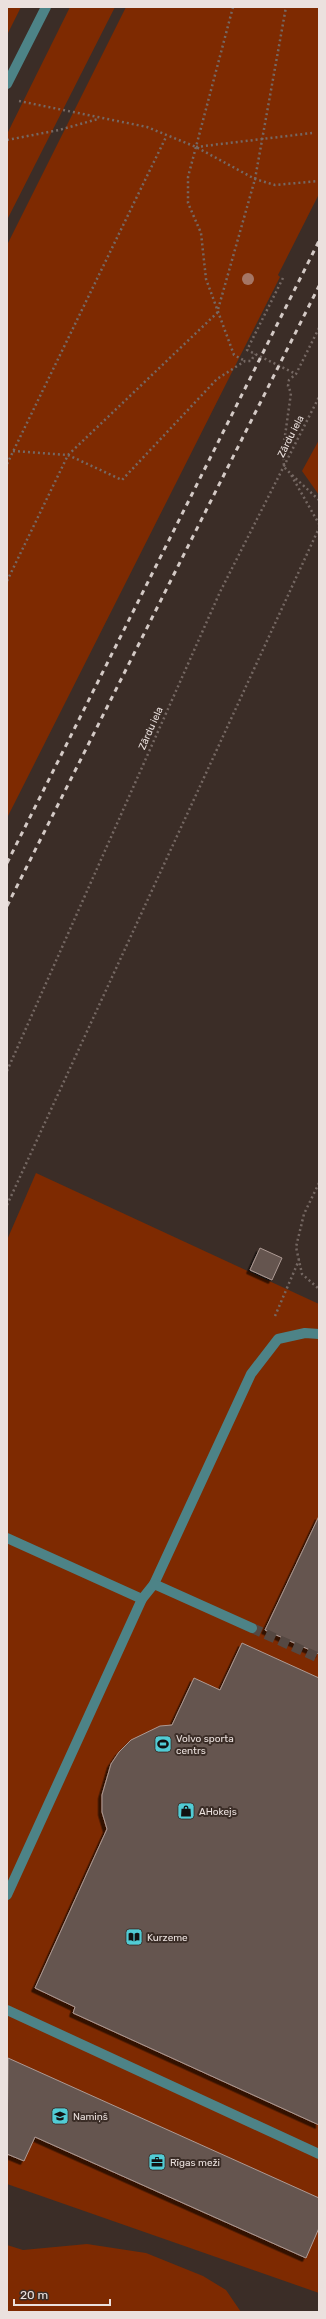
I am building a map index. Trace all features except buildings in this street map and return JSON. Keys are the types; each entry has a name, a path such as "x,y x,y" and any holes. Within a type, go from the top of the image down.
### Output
{"street":[{"path":"7,84 46,7"},
{"path":"7,1895 142,1599 154,1584 251,1374 278,1339 304,1333 319,1334"},
{"path":"7,1538 142,1599"},
{"path":"154,1584 252,1628"},
{"path":"7,2010 319,2154"}],"path":[{"path":"233,7 188,177 188,203 201,233 206,279 217,314 234,355 245,361 251,361 256,354"},
{"path":"7,582 68,455 217,314 255,179 286,7"},
{"path":"12,100 147,127 166,137 196,147 255,179 275,185 319,181"},
{"path":"7,140 59,130 100,118"},
{"path":"196,147 312,133"},
{"path":"7,464 166,137"},
{"path":"283,278 247,350 296,374"},
{"path":"319,328 296,374 289,380 288,386 291,393 283,450 284,467 319,500"},
{"path":"13,452 68,455 122,480 216,379 245,361"},
{"name":"Zārdu iela","path":"7,1071 220,592 319,398"},
{"path":"290,473 319,524"},
{"path":"7,1205 319,528"},
{"path":"319,1183 304,1214 296,1247 302,1274 319,1289"}],"shaded area":[{"path":"7,7 21,7 7,35"},
{"path":"70,7 115,7 7,220 7,134"},
{"path":"126,7 319,7 319,194 278,275 280,277 7,818 7,245"},
{"path":"319,440 319,495 302,471"},
{"name":"Volvo sporta centrs","path":"36,1173 319,1304 319,2293 7,2184 7,1240"},
{"path":"87,2244 146,2253 203,2276 226,2290 241,2312 7,2312 7,2245 23,2250"}],"tunnel":[{"path":"252,1628 319,1658"}],"railway":[{"path":"7,863 319,241"},
{"path":"7,906 319,286"}],"place":[{"name":"Volvo sporta centrs","path":"163,1744"},
{"name":"AHokejs","path":"186,1811"},
{"name":"Kurzeme","path":"134,1937"},
{"name":"Namiņš","path":"60,2116"},
{"name":"Rīgas meži","path":"157,2162"}]}
